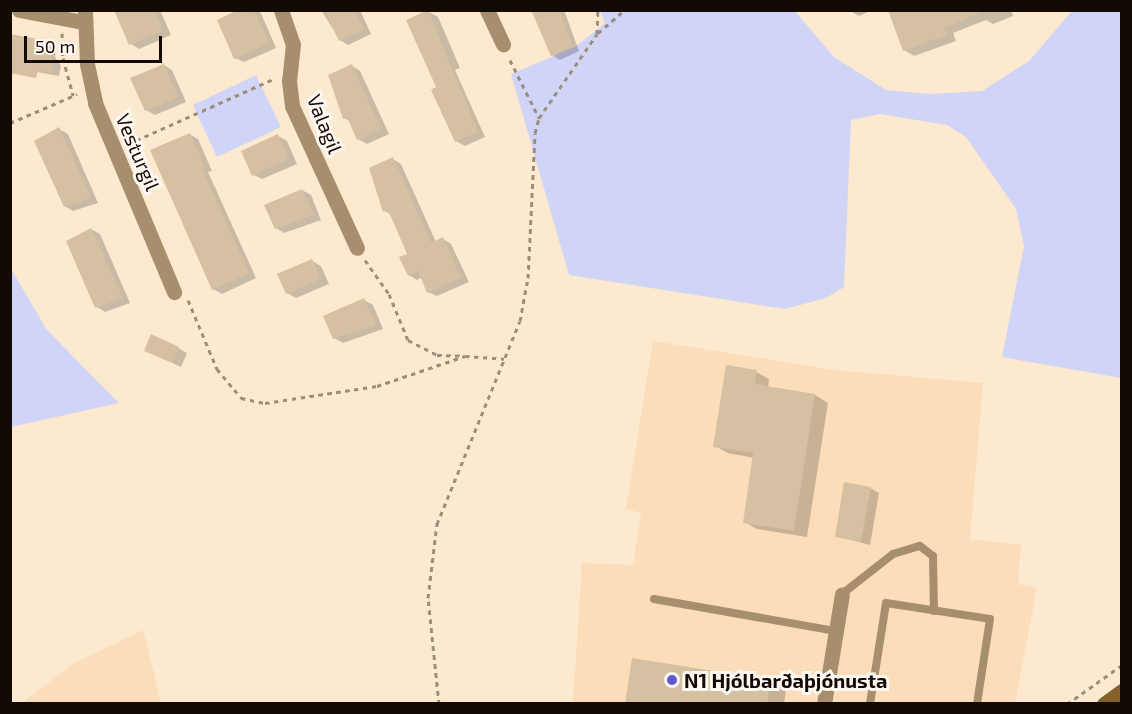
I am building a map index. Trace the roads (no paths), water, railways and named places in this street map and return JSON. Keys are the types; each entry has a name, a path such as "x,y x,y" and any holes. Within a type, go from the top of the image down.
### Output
{"main road":[{"path":"1104,704 1122,691"}],"street":[{"name":"Vesturgil","path":"19,10 63,18 85,16 92,88 113,151 174,292"},
{"name":"Valagil","path":"281,10 293,44 290,71 297,120 357,249"},
{"path":"487,10 502,45"},
{"path":"824,704 842,594"}],"lane":[{"path":"842,594 893,554 920,546 933,556 934,610"},
{"path":"654,599 836,631"},
{"path":"870,704 886,603 990,619 976,704"}],"place":[{"name":"N1 Hjólbarðaþjónusta","path":"672,680"}]}
